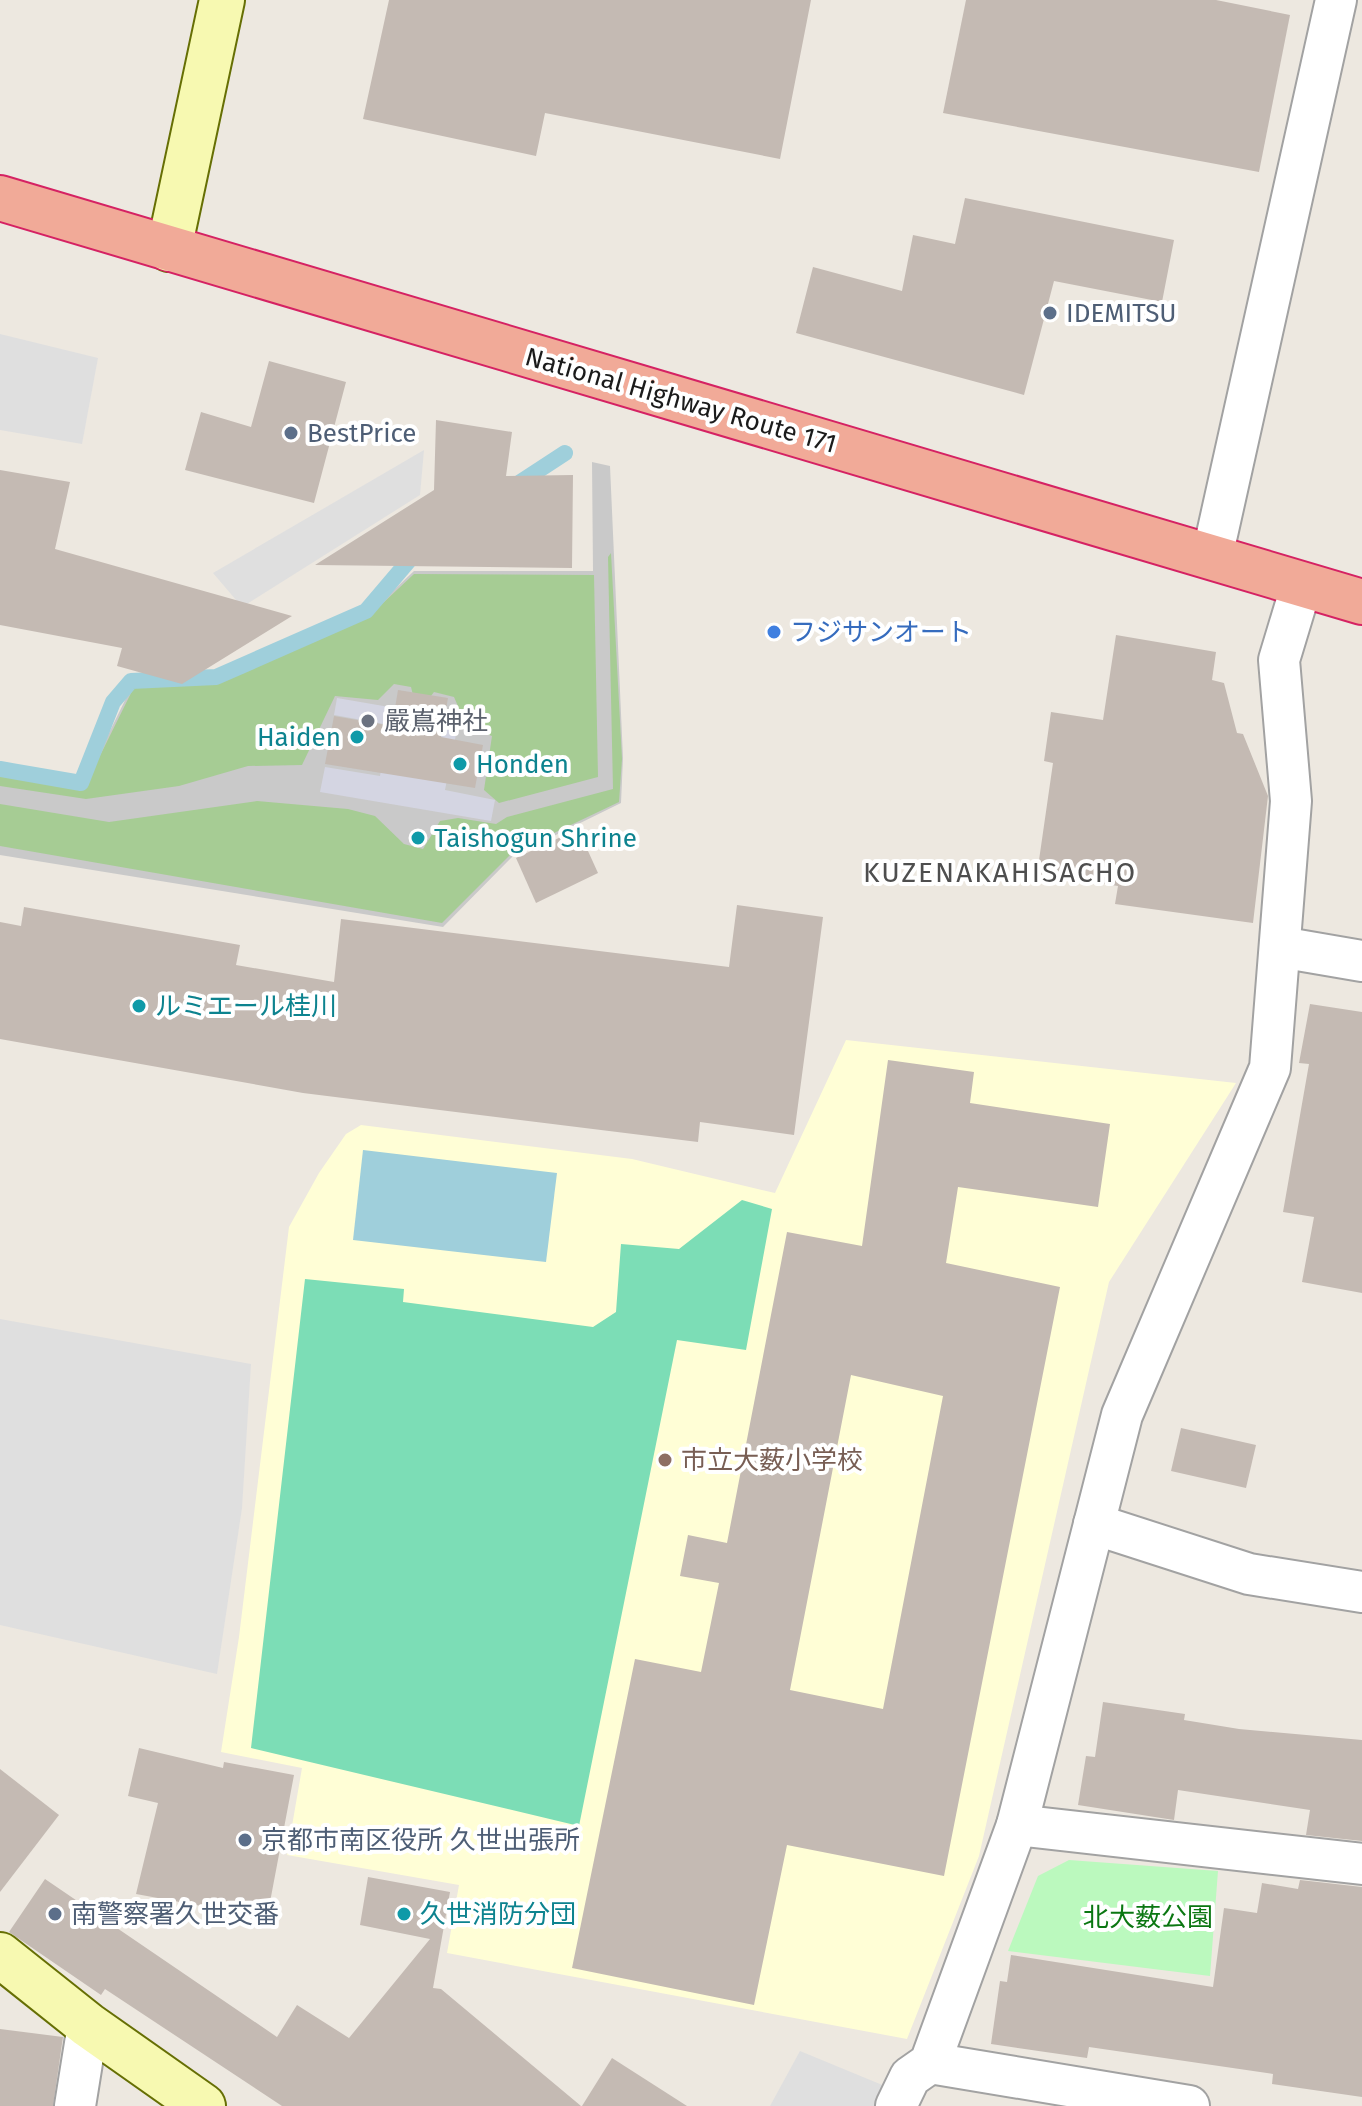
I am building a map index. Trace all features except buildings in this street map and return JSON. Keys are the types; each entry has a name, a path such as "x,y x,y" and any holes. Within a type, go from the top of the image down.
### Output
{"highway":[{"name":"National Highway Route 171","path":"0,198 1362,602"}],"main road":[{"path":"169,249 222,0"},
{"path":"0,1955 88,2025 203,2106"}],"street":[{"path":"1212,557 1336,0"},
{"path":"896,2106 910,2077 930,2063 1017,1825 1122,1415 1270,1068 1291,801 1279,660 1302,584"},
{"path":"1280,947 1362,961"},
{"path":"1094,1524 1249,1574 1362,1592"},
{"path":"1017,1825 1362,1864"},
{"path":"75,2106 88,2025"},
{"path":"930,2063 1189,2106"}],"shaded area":[{"path":"0,334 98,358 82,444 0,430"},
{"path":"424,450 420,495 242,607 213,573"},
{"name":"嚴嶌神社","path":"592,462 610,466 623,758 621,803 513,856 443,927 0,855 0,772 83,786 133,684 215,683 367,615 414,571 593,571"},
{"path":"611,553 622,759 619,802 512,853 442,923 0,846 0,804 109,822 257,801 348,809 375,816 404,844 423,849 440,821 458,818 496,824 507,817 613,789 608,557"},
{"path":"414,574 594,575 598,777 499,803 484,790 492,736 467,727 454,697 434,692 427,701 414,699 411,687 394,684 378,700 335,696 302,765 248,766 179,786 86,799 0,786 0,774 84,788 134,687 216,684 368,617"},
{"path":"337,698 459,719 445,790 495,800 491,821 320,792 325,767 380,776 389,725 334,715"},
{"name":"市立大薮小学校","path":"846,1040 1236,1083 1109,1282 979,1856 907,2039 447,1953 459,1885 287,1855 302,1768 221,1752 239,1637 289,1227 319,1173 346,1134 361,1125 632,1159 775,1193"},
{"path":"0,1319 251,1364 242,1508 217,1674 0,1625"},
{"path":"800,2051 892,2089 884,2106 770,2106"}],"green space":[{"path":"742,1200 772,1209 746,1350 677,1340 579,1826 251,1748 305,1279 404,1289 403,1302 593,1327 616,1312 621,1244 679,1249"},
{"name":"北大薮公園","path":"1069,1860 1218,1871 1210,1976 1008,1951 1038,1876"}],"water":[{"path":"363,1150 557,1173 546,1262 353,1240"}],"waterway":[{"path":"513,487 565,453"},
{"path":"0,769 81,783 113,702 131,681 216,677 366,611 417,551"}],"place":[{"name":"IDEMITSU","path":"1050,313"},
{"name":"BestPrice","path":"291,433"},
{"name":"フジサンオート","path":"774,632"},
{"name":"嚴嶌神社","path":"368,721"},
{"name":"Haiden","path":"357,737"},
{"name":"Honden","path":"460,764"},
{"name":"Taishogun Shrine","path":"418,838"},
{"name":"ルミエール桂川","path":"139,1006"},
{"name":"市立大薮小学校","path":"665,1460"},
{"name":"京都市南区役所 久世出張所","path":"245,1840"},
{"name":"南警察署久世交番","path":"55,1914"},
{"name":"久世消防分団","path":"404,1914"}],"district":[{"name":"KUZENAKAHISACHO","path":"1000,872"}]}
